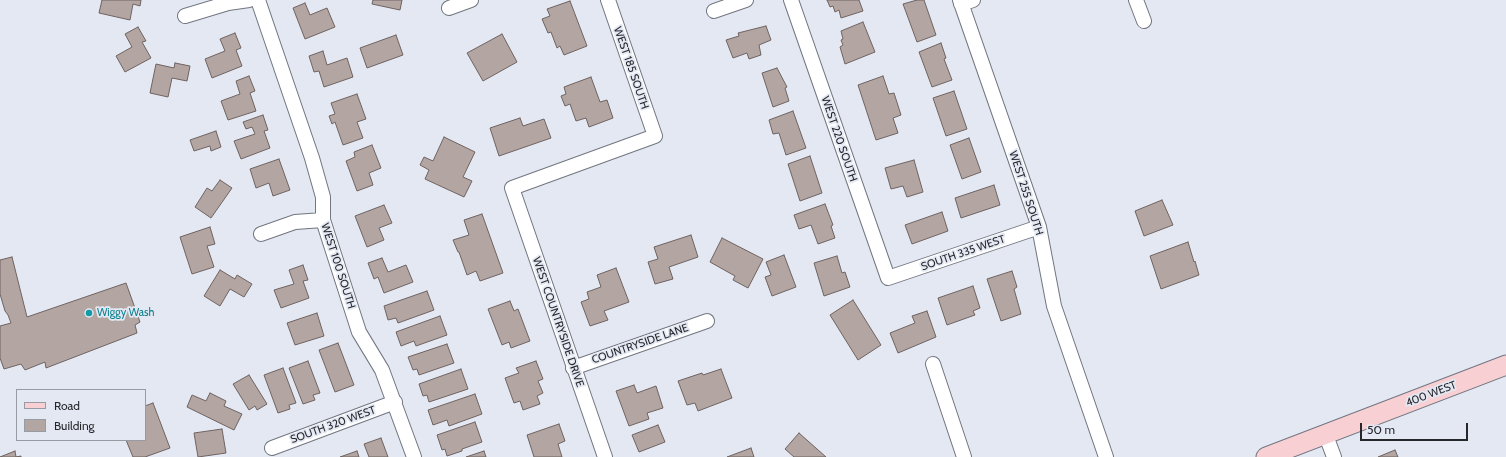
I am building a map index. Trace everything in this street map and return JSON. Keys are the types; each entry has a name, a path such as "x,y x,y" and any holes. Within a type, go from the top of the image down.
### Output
{"main road":[{"name":"400 WEST","path":"1266,457 1506,365"}],"street":[{"path":"185,16 228,3 249,0"},
{"name":"WEST 100 SOUTH","path":"258,0 312,158 323,197 323,220 359,332 382,370 414,457"},
{"path":"449,8 471,0"},
{"name":"WEST 185 SOUTH","path":"512,188 655,136 608,0"},
{"path":"714,11 746,0"},
{"name":"WEST 220 SOUTH","path":"791,0 888,278"},
{"path":"1136,0 1144,21"},
{"name":"WEST 255 SOUTH","path":"965,1 1039,227 1054,306 1106,457"},
{"name":"WEST COUNTRYSIDE DRIVE","path":"512,188 605,457"},
{"path":"261,234 295,222 323,220"},
{"name":"SOUTH 335 WEST","path":"888,278 1039,227"},
{"name":"COUNTRYSIDE LANE","path":"573,368 707,321"},
{"path":"933,364 964,457"},
{"name":"SOUTH 320 WEST","path":"272,448 395,402"},
{"path":"1325,434 1334,457"}],"building":[{"path":"102,0 141,0 140,6 133,4 130,20 99,13"},
{"path":"373,0 402,0 400,10 372,4"},
{"path":"827,0 859,0 863,11 841,18 839,10 835,12 833,6 830,7"},
{"path":"917,0 924,0 936,35 917,42 903,4"},
{"path":"570,1 587,46 564,55 560,46 557,48 551,32 548,33 542,19 550,16 547,9"},
{"path":"305,3 310,15 327,8 335,27 305,39 293,8"},
{"path":"863,22 875,52 845,64 840,47 843,45 841,40 843,39 841,31"},
{"path":"766,26 771,40 759,45 761,55 749,59 747,53 733,58 726,40 739,36 738,33"},
{"path":"138,27 146,41 142,42 151,58 125,72 116,56 132,47 125,34"},
{"path":"235,33 241,48 236,50 242,66 212,78 205,59 225,51 220,39"},
{"path":"502,34 517,62 483,81 467,53"},
{"path":"396,35 403,55 367,68 360,48"},
{"path":"941,43 946,58 944,59 952,80 932,87 919,52"},
{"path":"323,51 327,65 347,58 353,77 324,87 319,71 314,72 309,56"},
{"path":"175,63 190,66 187,81 172,78 168,97 150,93 156,64 174,68"},
{"path":"777,68 787,87 785,88 789,101 773,107 762,73"},
{"path":"249,76 255,91 250,93 256,111 228,120 221,101 240,94 236,81"},
{"path":"883,76 889,94 894,93 901,115 893,118 898,133 876,140 858,85"},
{"path":"591,77 600,102 607,100 613,118 589,127 586,118 576,121 570,104 565,106 561,96 566,94 564,87"},
{"path":"954,91 967,129 946,136 933,98"},
{"path":"357,94 366,119 357,122 363,138 343,145 335,122 332,124 329,116 335,114 331,103"},
{"path":"793,111 806,148 786,155 779,133 773,134 769,120"},
{"path":"263,115 268,130 264,131 270,148 241,159 234,141 255,134 252,127 246,129 243,122"},
{"path":"520,118 523,126 544,119 551,138 499,156 490,128"},
{"path":"216,131 221,147 211,151 210,146 194,151 190,140"},
{"path":"444,137 475,152 463,177 472,181 464,197 425,179 429,170 420,165 424,157 433,161"},
{"path":"969,138 981,172 962,179 950,145"},
{"path":"372,145 381,168 369,173 373,185 357,191 346,161 355,157 354,152"},
{"path":"810,156 822,193 800,201 788,164"},
{"path":"279,159 290,190 273,196 269,183 256,188 250,169"},
{"path":"914,160 923,192 907,197 903,186 891,189 885,168"},
{"path":"220,180 232,188 211,218 195,207 207,188 212,191"},
{"path":"994,185 1000,205 961,218 955,198"},
{"path":"1162,200 1173,225 1144,236 1135,211"},
{"path":"825,204 833,225 831,226 835,238 818,244 811,225 799,229 794,215"},
{"path":"384,205 392,223 379,228 384,240 367,247 355,216"},
{"path":"942,212 948,231 912,244 905,225"},
{"path":"482,214 503,273 480,281 476,271 467,275 453,240 469,235 464,220"},
{"path":"210,227 215,244 207,246 214,267 192,274 180,237"},
{"path":"691,235 698,257 669,267 673,279 655,284 648,262 658,259 654,247"},
{"path":"722,238 763,259 748,288 733,280 735,276 710,262"},
{"path":"1188,242 1199,275 1161,289 1150,256"},
{"path":"784,255 796,287 772,296 765,277 771,275 766,262"},
{"path":"837,256 842,273 845,272 850,287 824,296 814,263"},
{"name":"Wiggy Wash","path":"12,257 27,317 126,283 140,322 135,325 137,333 46,368 45,362 25,370 21,364 4,369 0,358 0,326 11,323 5,311 0,294 0,260"},
{"path":"382,258 388,272 406,265 413,282 384,293 378,277 374,279 368,263"},
{"path":"303,265 308,280 303,281 309,298 281,308 274,290 294,284 289,270"},
{"path":"616,268 629,302 604,311 608,320 590,326 581,302 589,299 587,292 601,287 597,275"},
{"path":"220,270 235,279 237,275 252,284 244,297 230,289 220,306 204,296"},
{"path":"1012,271 1017,287 1014,289 1021,314 1001,321 987,279"},
{"path":"973,286 980,308 973,311 975,315 947,325 938,298"},
{"path":"427,291 434,310 398,323 396,318 388,320 384,306"},
{"path":"853,300 881,345 858,360 830,315"},
{"path":"510,301 514,311 518,309 530,341 511,348 509,342 502,345 488,309"},
{"path":"927,311 936,337 898,353 890,333 915,323 912,316"},
{"path":"317,313 324,336 295,345 287,323"},
{"path":"440,316 447,335 416,346 414,341 401,346 396,332"},
{"path":"338,343 354,385 335,392 319,350"},
{"path":"447,344 454,363 419,375 417,369 413,370 408,357"},
{"path":"308,361 320,393 313,395 315,400 303,404 289,368"},
{"path":"536,361 543,379 538,381 543,393 537,396 540,404 523,410 520,401 514,403 505,378 519,373 516,368"},
{"path":"283,368 296,403 289,405 290,409 278,413 264,375"},
{"path":"461,369 468,389 429,402 427,395 423,396 419,384"},
{"path":"721,369 732,398 698,411 695,403 687,405 678,381 702,373 703,375"},
{"path":"249,375 267,404 257,410 255,406 249,410 233,384"},
{"path":"634,385 637,393 656,386 663,408 647,413 649,419 629,426 616,391"},
{"path":"210,393 226,401 224,406 242,414 234,430 187,407 192,395 206,401"},
{"path":"475,394 482,414 449,426 447,420 433,425 428,410"},
{"path":"153,403 170,448 145,457 133,457 126,441 146,441 146,406"},
{"path":"475,422 482,442 447,456 445,449 442,450 437,435"},
{"path":"559,424 565,441 558,444 562,457 534,457 527,435"},
{"path":"658,425 665,442 639,452 632,435"},
{"path":"222,429 226,453 198,457 194,433"},
{"path":"799,433 826,457 794,457 785,449"},
{"path":"381,438 388,457 369,457 364,444"},
{"path":"751,448 754,457 727,457"},
{"path":"1395,450 1398,457 1378,457"},
{"path":"15,451 16,457 0,457"},
{"path":"357,451 359,457 340,457"},
{"path":"484,451 486,457 466,457"}],"place":[{"name":"Wiggy Wash","path":"89,313"}]}
